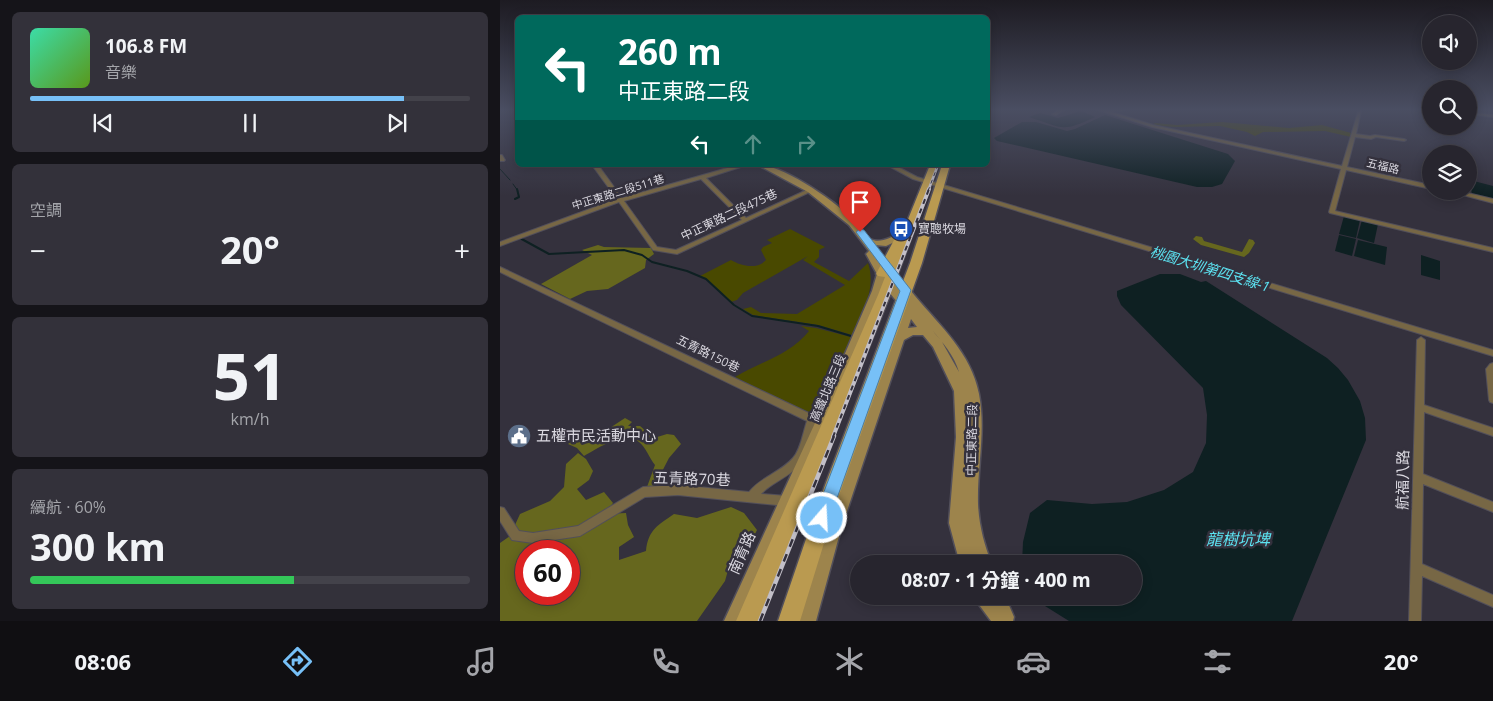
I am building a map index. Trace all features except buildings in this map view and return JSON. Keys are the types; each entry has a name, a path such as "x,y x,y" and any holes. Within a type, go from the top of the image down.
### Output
{"main road":[{"name":"中正東路二段","path":"758,167 809,191 851,230 907,300 938,345 951,368 961,391 962,437 957,523 966,555"},
{"name":"中正東路二段","path":"766,167 809,191 852,223 868,241 887,274"},
{"name":"高鐵北路三段","path":"789,621 828,501 907,300 936,214 933,185 928,167"},
{"name":"高鐵北路三段","path":"807,621 833,529 898,337 928,224 934,167"},
{"name":"高鐵北路三段","path":"747,621 884,295 887,274 900,237 945,167"},
{"name":"高鐵北路三段","path":"786,501 822,423 877,291 933,185 951,167"},
{"path":"928,224 936,214"},
{"path":"868,241 883,244 900,237"},
{"name":"中正東路二段","path":"907,300 951,344 963,364 972,393 974,457 970,505 975,543 980,555"},
{"path":"898,337 911,331 927,331"},
{"name":"南青路","path":"733,621 786,501"},
{"path":"991,605 1005,621"},
{"path":"999,605 1005,621"}],"street":[{"name":"五福路","path":"1208,138 1422,185"},
{"path":"1353,138 1332,212 1493,250"},
{"path":"1389,138 1404,140"},
{"name":"中正東路二段475巷","path":"596,167 655,249 677,252 809,191"},
{"name":"中正東路二段511巷","path":"500,244 620,200 737,167"},
{"path":"887,167 933,185 1034,218"},
{"path":"894,167 933,185 1493,353"},
{"path":"702,177 745,220"},
{"path":"1477,197 1493,201"},
{"name":"五青路150巷","path":"500,270 812,419 797,462 773,477 757,490 752,497"},
{"name":"航福八路","path":"1415,621 1422,340"},
{"path":"1491,367 1493,400"},
{"path":"1420,407 1493,432"},
{"path":"1418,477 1493,507"},
{"name":"五青路70巷","path":"500,512 516,536 533,538 580,531 643,492 678,490 786,501"},
{"path":"1416,567 1493,601"}],"shaded area":[{"path":"790,229 825,247 819,250 819,257 814,262 849,281 868,263 871,282 870,291 852,335 818,325 753,315 743,309 751,307 761,313 797,314 845,285 803,260 808,256 743,293 737,300 731,302 707,279 700,276 731,260 749,266 762,263 766,260 761,250 772,243 767,240"},
{"path":"1196,236 1202,237 1204,241 1242,252 1249,239 1255,243 1244,257 1201,245 1193,239"},
{"path":"598,245 604,247 651,248 654,254 646,260 645,268 608,289 587,291 570,299 541,284 592,255 582,250"},
{"path":"801,326 851,337 822,410 816,409 811,415 735,377 793,346 809,331"},
{"path":"625,418 632,422 628,426 640,426 654,438 667,434 674,435 681,444 669,458 654,487 647,487 655,465 643,446 633,439 618,439 584,456 577,448 568,444 577,437 587,443"},
{"path":"578,453 586,459 593,471 589,480 577,489 586,500 604,492 613,503 605,514 626,513 628,525 634,537 619,547 619,560 646,551 649,538 655,529 674,514 697,518 731,507 744,513 757,530 750,544 730,563 725,581 697,621 500,621 500,543 510,536 520,514 550,501 564,487 566,464"}],"water":[{"path":"994,138 1177,138 1228,154 1235,161 1222,184 1212,187 1197,187 997,141"},
{"path":"1477,182 1493,186 1493,200 1477,196"},
{"path":"1344,216 1360,220 1356,238 1339,234"},
{"path":"1362,220 1378,224 1374,243 1357,238"},
{"path":"1339,235 1356,239 1352,256 1335,251"},
{"path":"1358,240 1387,247 1385,265 1354,256"},
{"path":"1421,255 1440,261 1440,280 1421,275"},
{"name":"龍樹坑埤","path":"1160,274 1180,274 1201,282 1206,281 1327,358 1348,380 1360,401 1365,418 1366,440 1292,621 1069,621 1043,605 1142,605 1142,555 1022,555 1023,542 1030,513 1047,500 1092,504 1127,502 1164,490 1193,472 1206,443 1207,415 1203,388 1121,305 1117,291"}],"waterway":[{"name":"桃園大圳第四支線-1","path":"890,167 908,176"},
{"path":"500,169 510,180"},
{"path":"513,184 517,190"},
{"path":"515,199 519,197 517,190"},
{"path":"518,237 549,254 624,250 642,255 652,262 687,271 706,279 734,305 752,316 818,326 851,336"}],"railway":[{"path":"928,191 937,167"},
{"path":"833,437 929,189"},
{"path":"760,621 834,436"}],"place":[{"name":"寶聰牧場","path":"901,229"},
{"name":"五權市民活動中心","path":"519,436"}],"route":[{"path":"822,518 906,290 860,232"}]}
